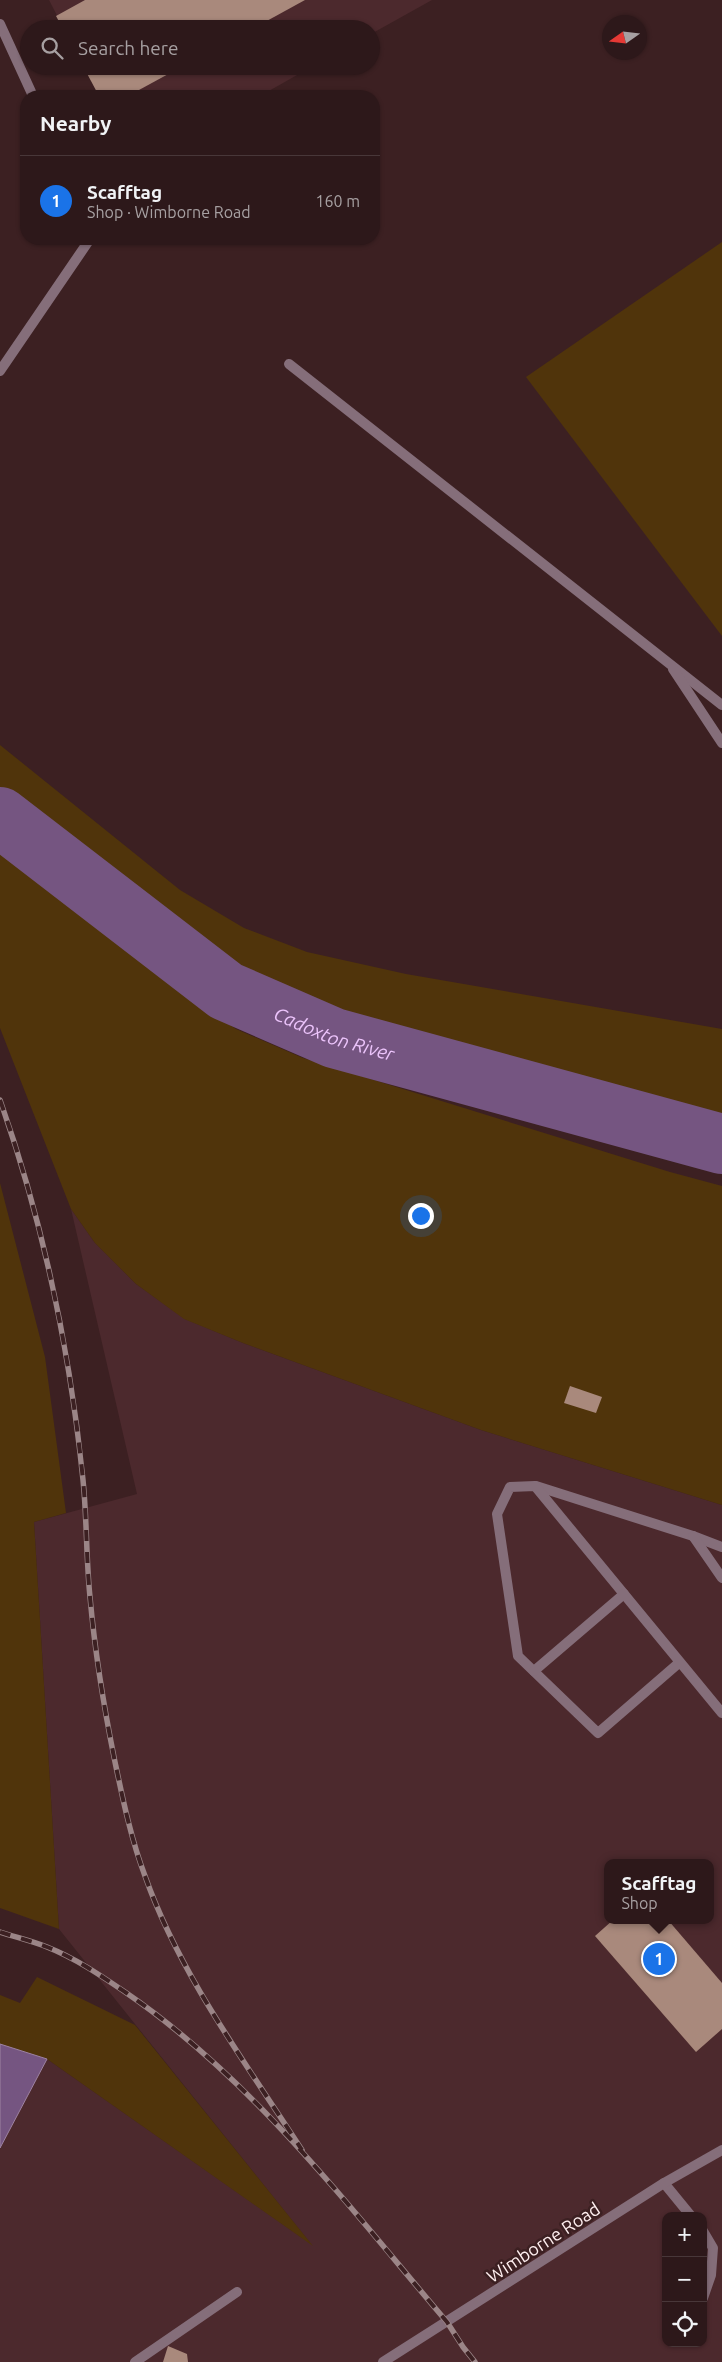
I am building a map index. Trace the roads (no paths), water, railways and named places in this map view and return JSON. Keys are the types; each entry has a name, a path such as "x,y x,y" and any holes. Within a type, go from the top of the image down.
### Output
{"street":[{"path":"0,24 20,68"},
{"path":"23,75 30,90"},
{"path":"0,370 86,245"},
{"path":"288,364 666,659 722,705"},
{"path":"666,659 722,743"},
{"path":"535,1486 722,1713"},
{"path":"680,1662 598,1733 518,1656 497,1514 510,1487 535,1486 722,1547"},
{"path":"693,1536 722,1578"},
{"path":"534,1671 624,1594"},
{"name":"Wimborne Road","path":"383,2362 664,2184 722,2150"},
{"path":"664,2184 688,2212"},
{"path":"707,2238 713,2248 711,2275 707,2286"},
{"path":"136,2362 236,2292"}],"waterway":[{"name":"Cadoxton River","path":"0,817 226,991 334,1038 722,1144"}],"railway":[{"path":"0,1100 42,1240 71,1384 83,1480 89,1582 97,1660 115,1762 136,1848 159,1913 195,1983 215,2017 302,2150"},
{"path":"0,1932 47,1947 87,1967 172,2027 216,2064 257,2104 336,2190 447,2322 475,2362"}],"place":[{"name":"Scafftag","path":"659,1959"}]}
